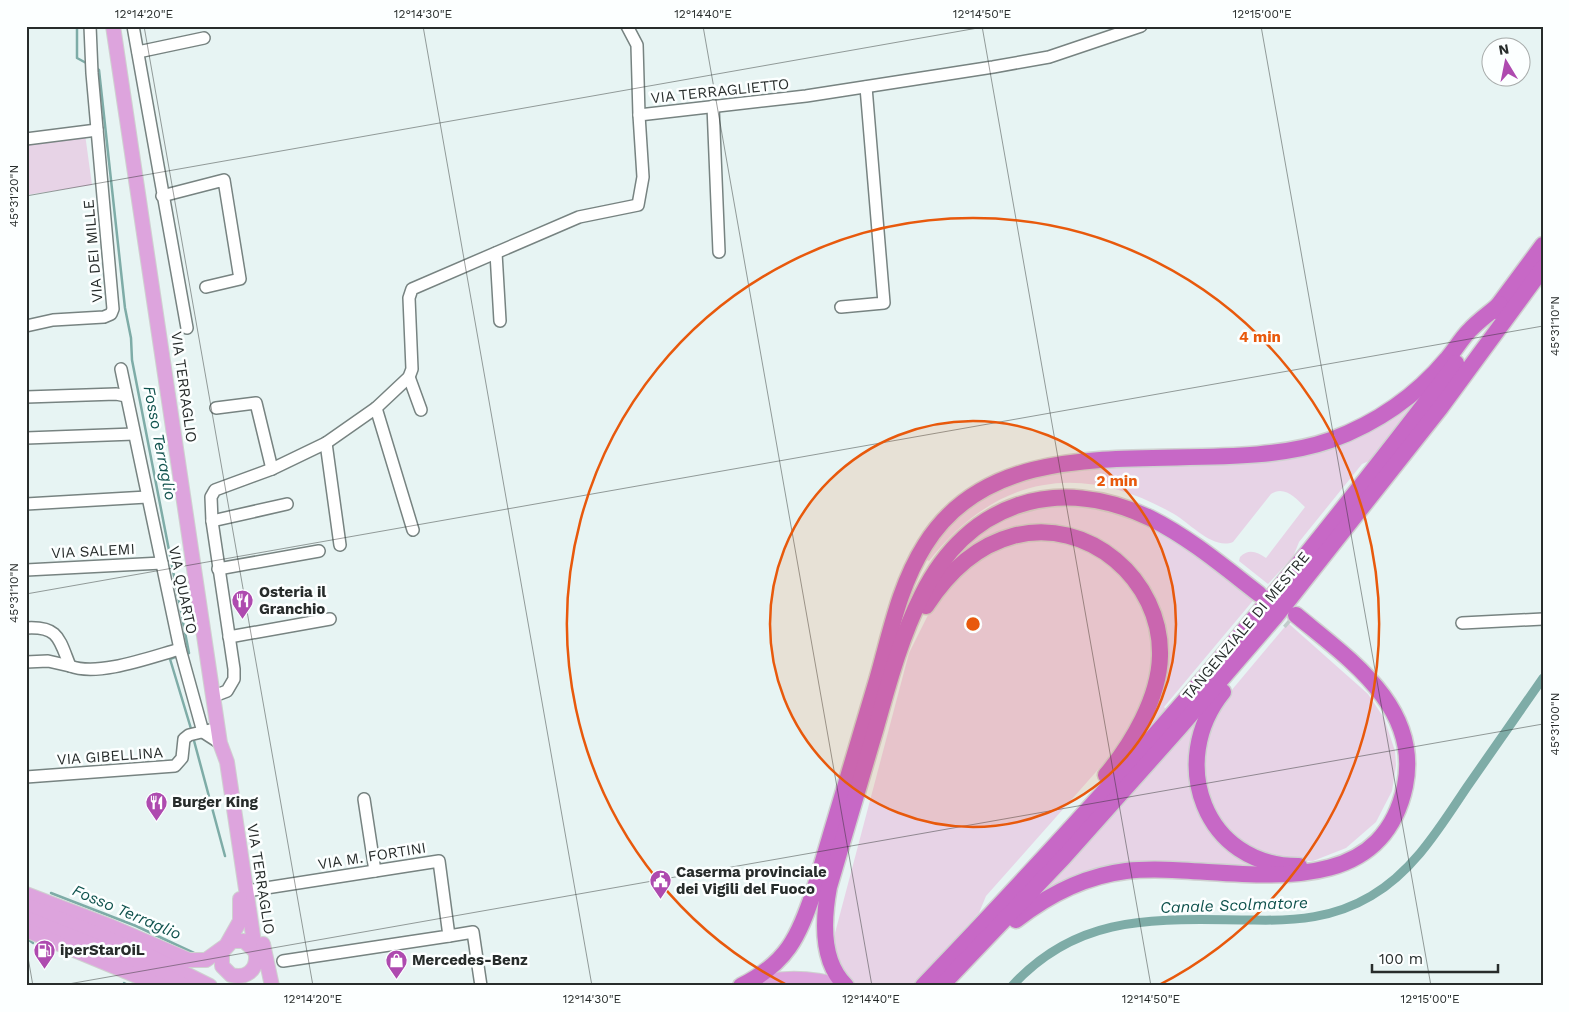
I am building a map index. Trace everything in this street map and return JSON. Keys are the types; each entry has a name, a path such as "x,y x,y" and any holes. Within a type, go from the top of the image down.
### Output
{"highway":[{"name":"TANGENZIALE DI MESTRE","path":"923,986 1020,884 1188,697 1355,494 1543,245"},
{"name":"TANGENZIALE DI MESTRE","path":"941,986 1064,858 1180,728 1275,617 1433,417 1538,275"},
{"path":"742,986 776,964 800,930 814,891 901,599 924,546 955,511 984,490 1011,478 1053,466 1116,460 1252,454 1328,441 1374,421 1408,397 1443,364 1468,331 1500,304"},
{"path":"846,986 829,956 826,932 826,901 895,662 922,594 950,554 971,532 1011,506 1034,500 1063,496 1084,498 1118,506 1140,514 1189,540 1261,591 1194,533 1146,506 1105,493 1084,489 1056,488 1030,490 1012,496 985,510 960,530 942,548 927,569 904,611 878,676"},
{"path":"895,662 922,612 950,576 982,549 1013,536 1034,533 1055,534 1092,544 1116,559 1131,574 1142,590 1155,622 1160,643 1160,665 1152,697 1130,740 1115,763 1038,852 1020,884"},
{"path":"969,956 1042,901 1067,888 1101,876 1125,871 1154,870 1267,876 1317,872 1348,861 1360,854 1380,836 1394,816 1405,786 1407,757 1402,727 1393,709 1374,683 1293,618 1346,668 1374,698 1392,729 1398,760 1394,793 1383,816 1367,836 1351,849 1329,859 1302,866 1287,866 1265,861 1246,853 1224,836 1201,798 1196,768 1200,736 1209,711 1266,639 1275,617"}],"main road":[{"name":"VIA TERRAGLIO","path":"113,26 214,696 221,748 221,763 242,914 238,928 226,946"},
{"name":"VIA TERRAGLIO","path":"221,748 227,762 256,956 264,986"},
{"path":"247,891 254,900 272,986"},
{"path":"26,894 110,926 190,960 206,960 226,946 241,941 250,944 256,956 249,973 236,976"},
{"path":"26,905 148,954 210,986"},
{"path":"26,918 146,966 185,986"},
{"path":"26,930 161,986"},
{"path":"226,946 221,954 221,964 227,972 236,976 248,986"},
{"path":"742,986 768,980 795,978 816,980 840,986"}],"street":[{"name":"VIA DEI MILLE","path":"26,326 54,320 104,317 111,314 113,309 92,73 90,26"},
{"path":"134,26 162,196 187,328"},
{"path":"627,26 637,45 639,115"},
{"name":"VIA TERRAGLIETTO","path":"421,410 409,377 412,369 410,298 412,289 579,217 638,205 644,177 639,115 866,87 1049,57 1141,26"},
{"path":"138,52 204,38"},
{"path":"841,307 884,303 866,87"},
{"path":"712,106 719,252"},
{"path":"26,139 97,130"},
{"path":"162,196 224,180 240,279 206,286"},
{"path":"496,253 500,321"},
{"name":"VIA QUARTO","path":"121,369 162,563 177,653 197,733"},
{"path":"214,696 227,691 234,679 212,521 211,497 215,490 272,468 326,442 376,408 409,377"},
{"path":"26,396 116,394 126,396"},
{"path":"216,408 256,403 272,468"},
{"path":"376,408 412,530"},
{"path":"26,438 134,434"},
{"path":"326,442 340,545"},
{"path":"26,504 147,497"},
{"path":"212,521 287,504"},
{"path":"218,569 319,551"},
{"name":"VIA SALEMI","path":"26,570 162,563"},
{"path":"1462,623 1543,619"},
{"path":"229,637 330,620"},
{"path":"26,628 49,629 56,634 70,666"},
{"path":"26,662 48,661 80,669 106,668 177,653"},
{"path":"197,733 218,729"},
{"path":"197,733 221,748"},
{"name":"VIA GIBELLINA","path":"26,777 175,766 182,758 184,739 197,733"},
{"path":"364,799 375,871"},
{"name":"VIA M. FORTINI","path":"247,891 439,861 449,936"},
{"path":"283,961 473,932 481,986"}],"shaded area":[{"path":"85,134 92,185 26,195 26,143"},
{"path":"1413,401 1415,403 1374,459 1362,464 1299,542 1293,557 1268,584 1239,561 1243,554 1250,552 1266,558 1305,507 1290,494 1281,491 1271,494 1233,542 1225,544 1202,535 1174,514 1139,497 1105,487 1073,483 1041,485 1011,495 982,510 955,532 929,561 924,559 948,525 983,497 1040,473 1292,451"},
{"path":"1063,502 1143,519 1256,597 1164,707 1166,709 1146,733 1142,730 1155,700 1153,598 1060,529 950,564 961,550 1000,519"},
{"path":"1071,538 1135,583 1158,647 1145,704 1109,763 1103,764 986,896 979,913 912,986 872,987 854,983 848,978 840,964 837,956 835,933 909,653 932,607 961,569 1008,540"},
{"path":"1288,623 1368,694 1384,718 1395,751 1396,765 1392,791 1376,822 1346,848 1313,861 1281,860 1236,839 1214,813 1201,767 1215,710"},
{"path":"1344,659 1379,692 1396,720 1405,751 1404,778 1395,809 1384,827 1377,835 1369,843 1358,850 1370,841 1385,824 1396,803 1402,781 1404,758 1396,723 1384,703"},
{"path":"1195,722 1200,726 1194,750 1193,775 1197,795 1205,814 1231,845 1248,856 1266,864 1286,869 1306,870 1283,873 1250,873 1152,867 1122,869 1087,877 1051,895 1041,897 1041,894"}],"waterway":[{"name":"Fosso Terraglio","path":"77,26 77,58 88,64"},
{"name":"Fosso Terraglio","path":"95,67 99,70 132,360 189,653 186,654"},
{"name":"Fosso Terraglio","path":"178,656 170,659 192,732"},
{"name":"Canale Scolmatore","path":"1012,986 1038,961 1066,944 1095,932 1124,924 1187,920 1300,919 1329,914 1371,896 1400,874 1425,847 1543,678"},
{"name":"Fosso Terraglio","path":"193,737 225,856"},
{"name":"Fosso Terraglio","path":"51,893 136,926 194,953"},
{"name":"Fosso Terraglio","path":"29,940 33,943"},
{"name":"Fosso Terraglio","path":"124,983 130,986"}],"tunnel":[{"path":"1270,604 1291,622"}],"place":[{"name":"Osteria il Granchio","path":"243,620"},
{"name":"Burger King","path":"156,821"},
{"name":"Caserma provinciale dei Vigili del Fuoco","path":"660,900"},
{"name":"iperStarOiL","path":"44,969"},
{"name":"Mercedes-Benz","path":"396,979"}]}
